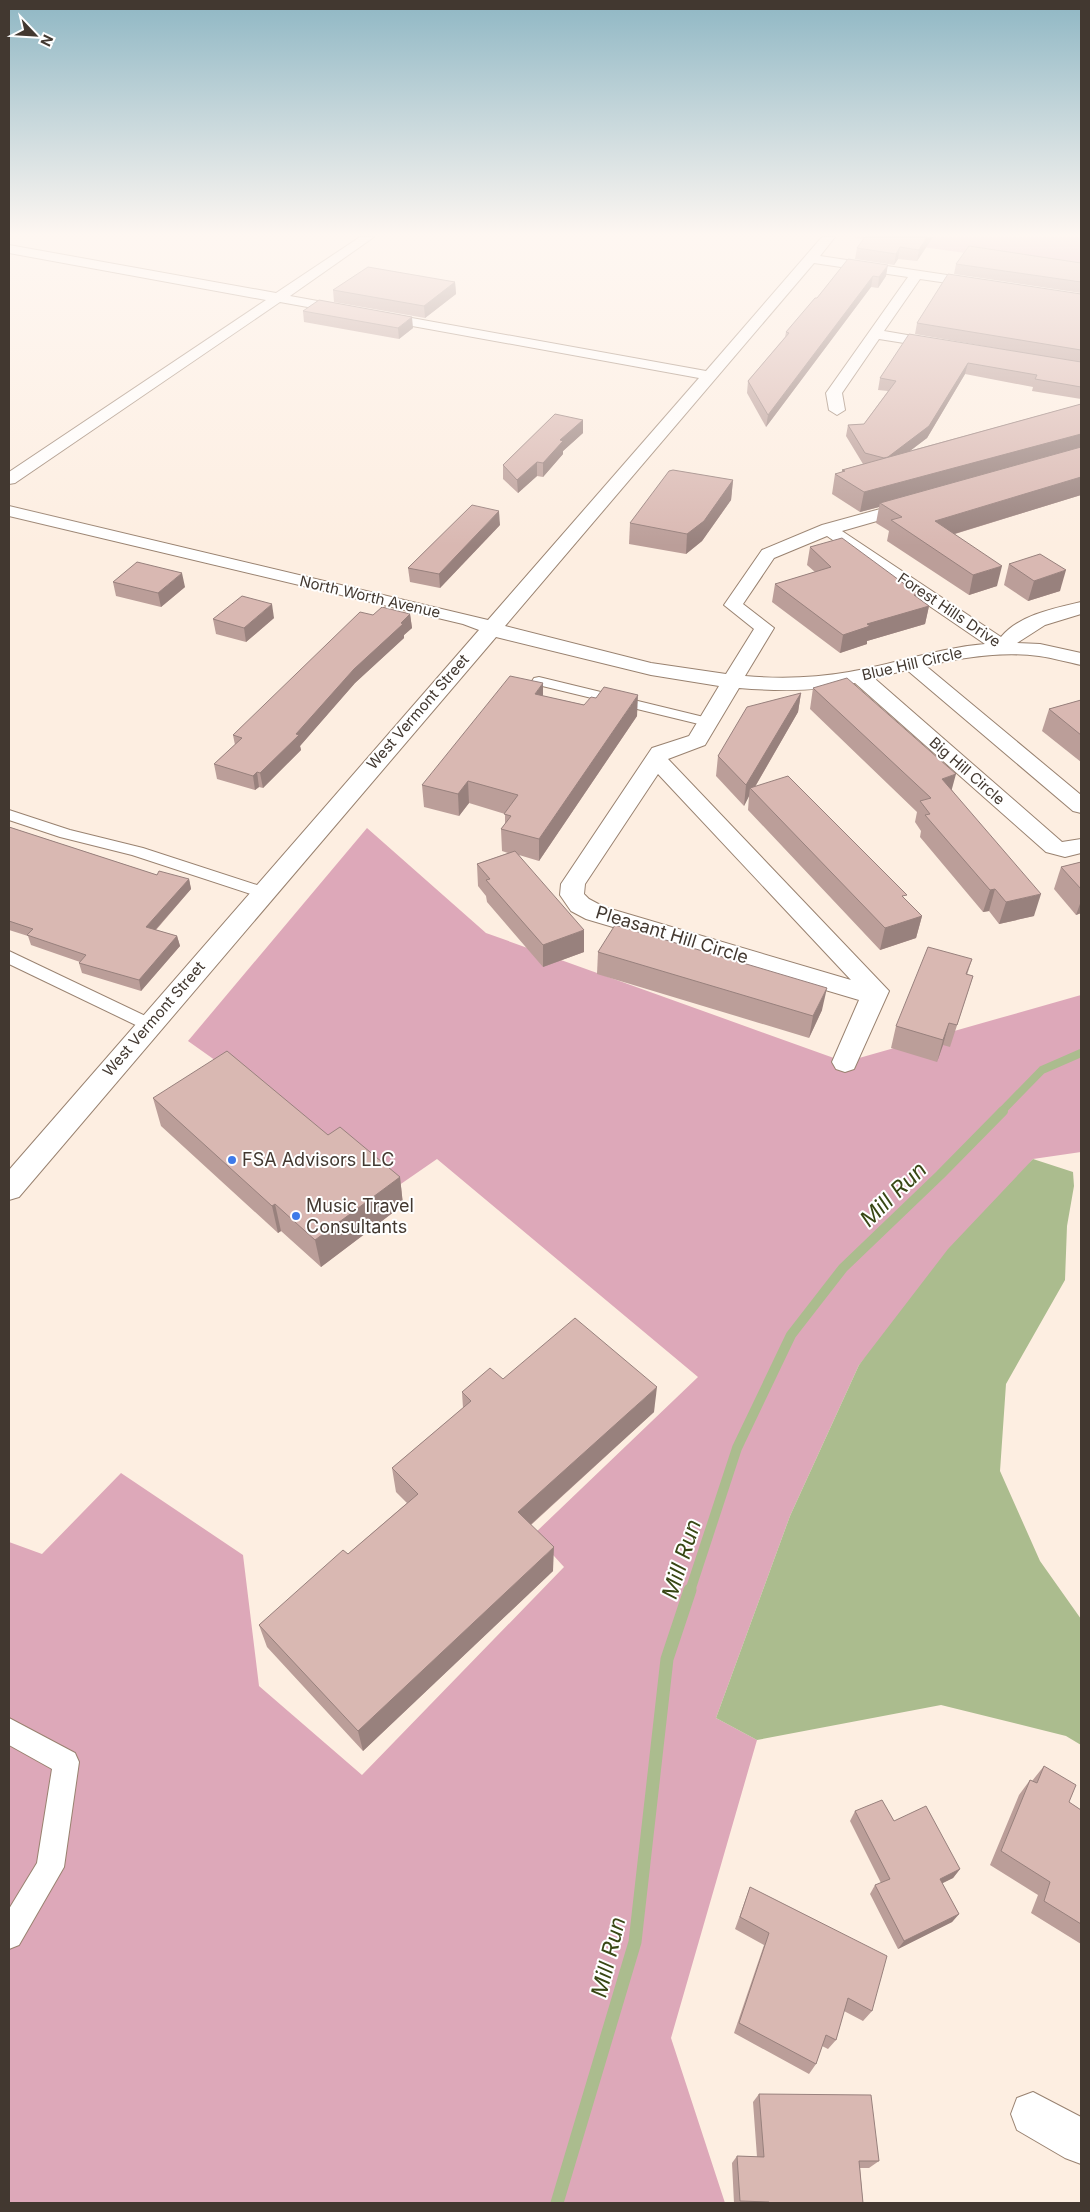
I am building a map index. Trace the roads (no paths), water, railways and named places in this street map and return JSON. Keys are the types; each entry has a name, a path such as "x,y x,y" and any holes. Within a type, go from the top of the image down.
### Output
{"street":[{"path":"9,479 214,340"},
{"path":"511,340 710,376"},
{"name":"West Vermont Street","path":"9,1189 490,628 740,340"},
{"path":"837,410 834,393 871,340"},
{"path":"913,340 954,347"},
{"path":"828,529 930,500"},
{"name":"North Worth Avenue","path":"9,511 469,620 507,634 651,669 731,681"},
{"name":"Forest Hills Drive","path":"828,529 1004,648 1040,650 1081,659"},
{"name":"Pleasant Hill Circle","path":"828,529 768,554 733,605 764,628 697,740 660,753 573,884 572,895 580,905 595,913 874,996"},
{"path":"1004,648 1018,631 1032,624 1081,608"},
{"name":"Blue Hill Circle","path":"731,681 791,684 859,676 913,665 960,652 1004,648"},
{"path":"913,665 1081,806"},
{"name":"Big Hill Circle","path":"859,676 1054,847 1065,850 1081,846"},
{"path":"657,760 876,991 845,1062"},
{"path":"1033,2114 1081,2142"}],"lane":[{"path":"539,681 707,722"},
{"path":"9,816 66,834 137,851 262,893"},
{"path":"9,957 150,1025"},
{"path":"9,1731 66,1762 50,1867 9,1935"}],"waterway":[{"name":"Mill Run","path":"1001,1112 1042,1070 1081,1053"},
{"name":"Mill Run","path":"690,1591 737,1448 791,1335 843,1268 940,1175 1003,1111"},
{"name":"Mill Run","path":"557,2203 635,1942 667,1659 690,1590"}],"place":[{"name":"FSA Advisors LLC","path":"232,1160"},
{"name":"Music Travel Consultants","path":"296,1216"}]}
